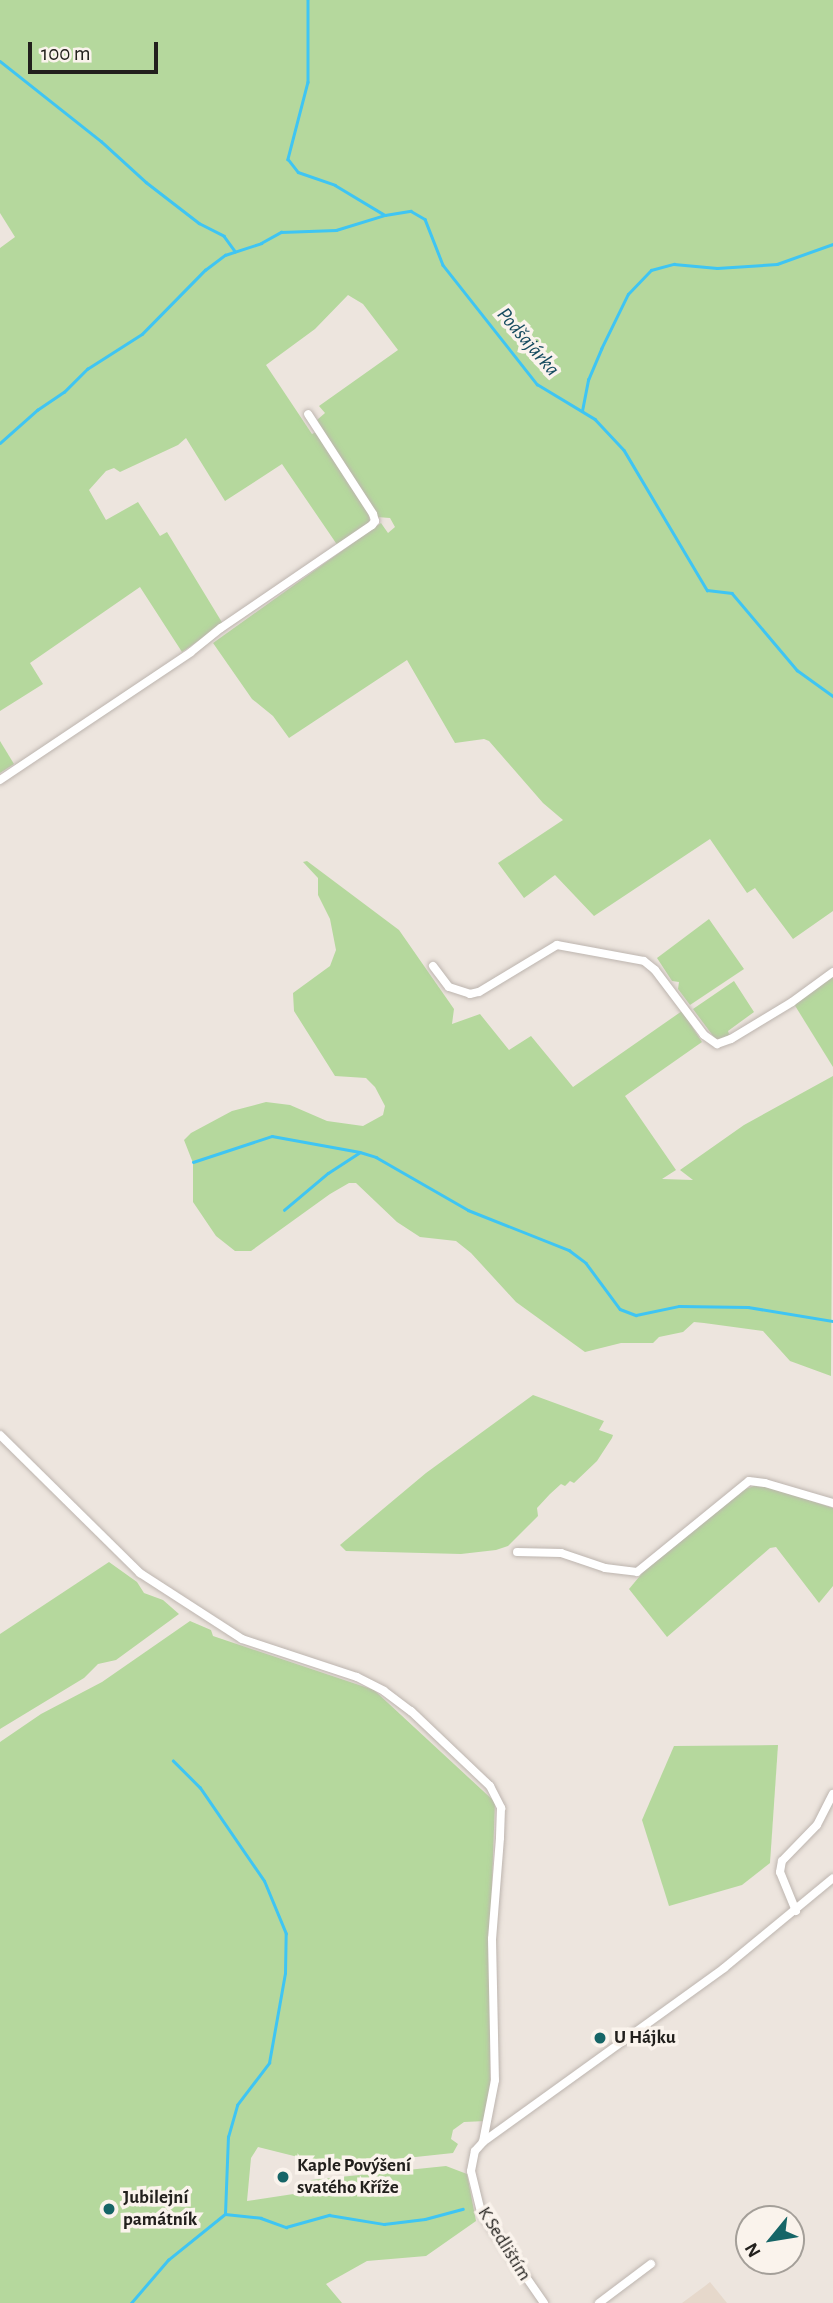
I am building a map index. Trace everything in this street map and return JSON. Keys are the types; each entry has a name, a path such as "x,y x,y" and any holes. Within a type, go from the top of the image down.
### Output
{"street":[{"path":"0,780 191,652 221,628 372,525 375,521 373,514 308,414"},
{"path":"433,965 449,987 470,994 480,992 557,945 574,945 645,961 655,970 704,1035 717,1044 731,1040 792,1002 833,972"},
{"name":"K Sedlištím","path":"0,1435 140,1573 242,1639 357,1677 384,1691 411,1711 490,1786 501,1808 492,1939 495,2080 483,2142 475,2151 471,2165 478,2206 495,2236 544,2303"},
{"path":"517,1552 561,1553 605,1568 637,1572 749,1481 765,1483 833,1503"},
{"path":"796,1911 780,1872 782,1861 817,1825 833,1794"},
{"path":"483,2142 662,2015 796,1911 833,1878"},
{"path":"599,2303 651,2264"}],"shaded area":[{"path":"710,2282 727,2303 682,2303 705,2286"}],"green space":[{"path":"0,0 833,0 833,911 793,939 755,888 747,893 710,839 594,916 555,875 524,898 498,863 563,820 543,803 489,741 484,739 455,743 407,660 289,738 273,716 252,699 213,643 381,523 388,533 395,527 390,518 377,517 317,420 325,413 319,406 398,350 363,304 348,295 315,329 266,365 312,434 316,432 368,512 370,522 338,546 282,464 225,501 186,438 178,445 120,472 114,468 106,471 89,490 106,520 138,502 160,536 167,532 223,624 182,652 140,587 30,663 43,684 0,711 0,248 15,237 0,213"},
{"path":"0,741 14,764 0,773"},
{"path":"307,861 399,930 454,1009 452,1024 480,1014 509,1050 531,1036 573,1087 682,1011 702,1042 625,1096 676,1170 662,1179 693,1180 680,1170 744,1125 833,1076 831,1376 790,1361 763,1331 694,1322 683,1332 659,1337 653,1343 621,1343 585,1352 516,1302 471,1253 456,1241 420,1237 397,1222 356,1183 349,1183 330,1194 251,1251 235,1251 216,1236 193,1202 193,1163 184,1140 191,1133 232,1111 266,1102 290,1105 327,1121 363,1126 383,1115 385,1106 375,1087 366,1078 335,1076 294,1011 293,993 330,966 336,950 330,919 318,895 318,878 303,862"},
{"path":"709,919 744,969 690,1005 678,989 679,982 672,981 657,958"},
{"path":"833,977 833,1067 794,1004"},
{"path":"734,981 754,1012 728,1031 730,1037 716,1040 693,1009"},
{"path":"533,1395 604,1421 599,1430 613,1435 597,1461 574,1483 570,1481 565,1486 561,1484 550,1494 537,1508 538,1516 508,1546 461,1554 346,1551 340,1545 426,1473"},
{"path":"754,1486 769,1487 833,1508 833,1586 819,1603 776,1547 770,1548 667,1637 629,1589 644,1571 743,1490"},
{"path":"109,1562 137,1582 144,1593 163,1600 179,1614 116,1660 98,1664 84,1678 0,1729 0,1634"},
{"path":"190,1621 211,1630 213,1636 374,1690 495,1802 490,1936 490,2107 486,2121 464,2122 453,2130 451,2139 458,2144 453,2153 313,2168 302,2158 258,2147 251,2158 247,2201 300,2193 311,2180 446,2166 467,2174 476,2221 426,2256 367,2261 326,2284 342,2303 0,2303 0,1742 41,1714 102,1682"},
{"path":"778,1745 770,1863 742,1885 669,1906 642,1820 674,1746"}],"waterway":[{"name":"Podšajárka","path":"308,0 308,82 288,159 298,172 335,185 385,215 411,211 425,219 443,265 537,384 595,419 624,450 707,590 732,593 797,670 833,696"},
{"path":"0,61 101,141 146,182 199,223 224,236 235,251"},
{"path":"0,443 37,410 64,392 87,369 142,334 205,270 225,255 261,243 281,232 336,230 385,215"},
{"path":"582,411 588,380 601,349 628,294 651,270 674,264 717,268 777,264 833,244"},
{"path":"193,1162 272,1136 360,1152 376,1157 468,1210 569,1250 586,1263 620,1309 636,1315 679,1306 748,1307 833,1321"},
{"path":"284,1210 328,1173 359,1153"},
{"path":"131,2303 168,2260 225,2214 228,2137 237,2105 269,2063 285,1973 286,1934 264,1881 200,1788 173,1761"},
{"path":"225,2214 261,2218 286,2227 329,2215 384,2224 425,2219 463,2209"}],"place":[{"name":"U Hájku","path":"600,2038"},
{"name":"Kaple Povýšení svatého Kříže","path":"283,2177"},
{"name":"Jubilejní památník","path":"109,2209"}]}
